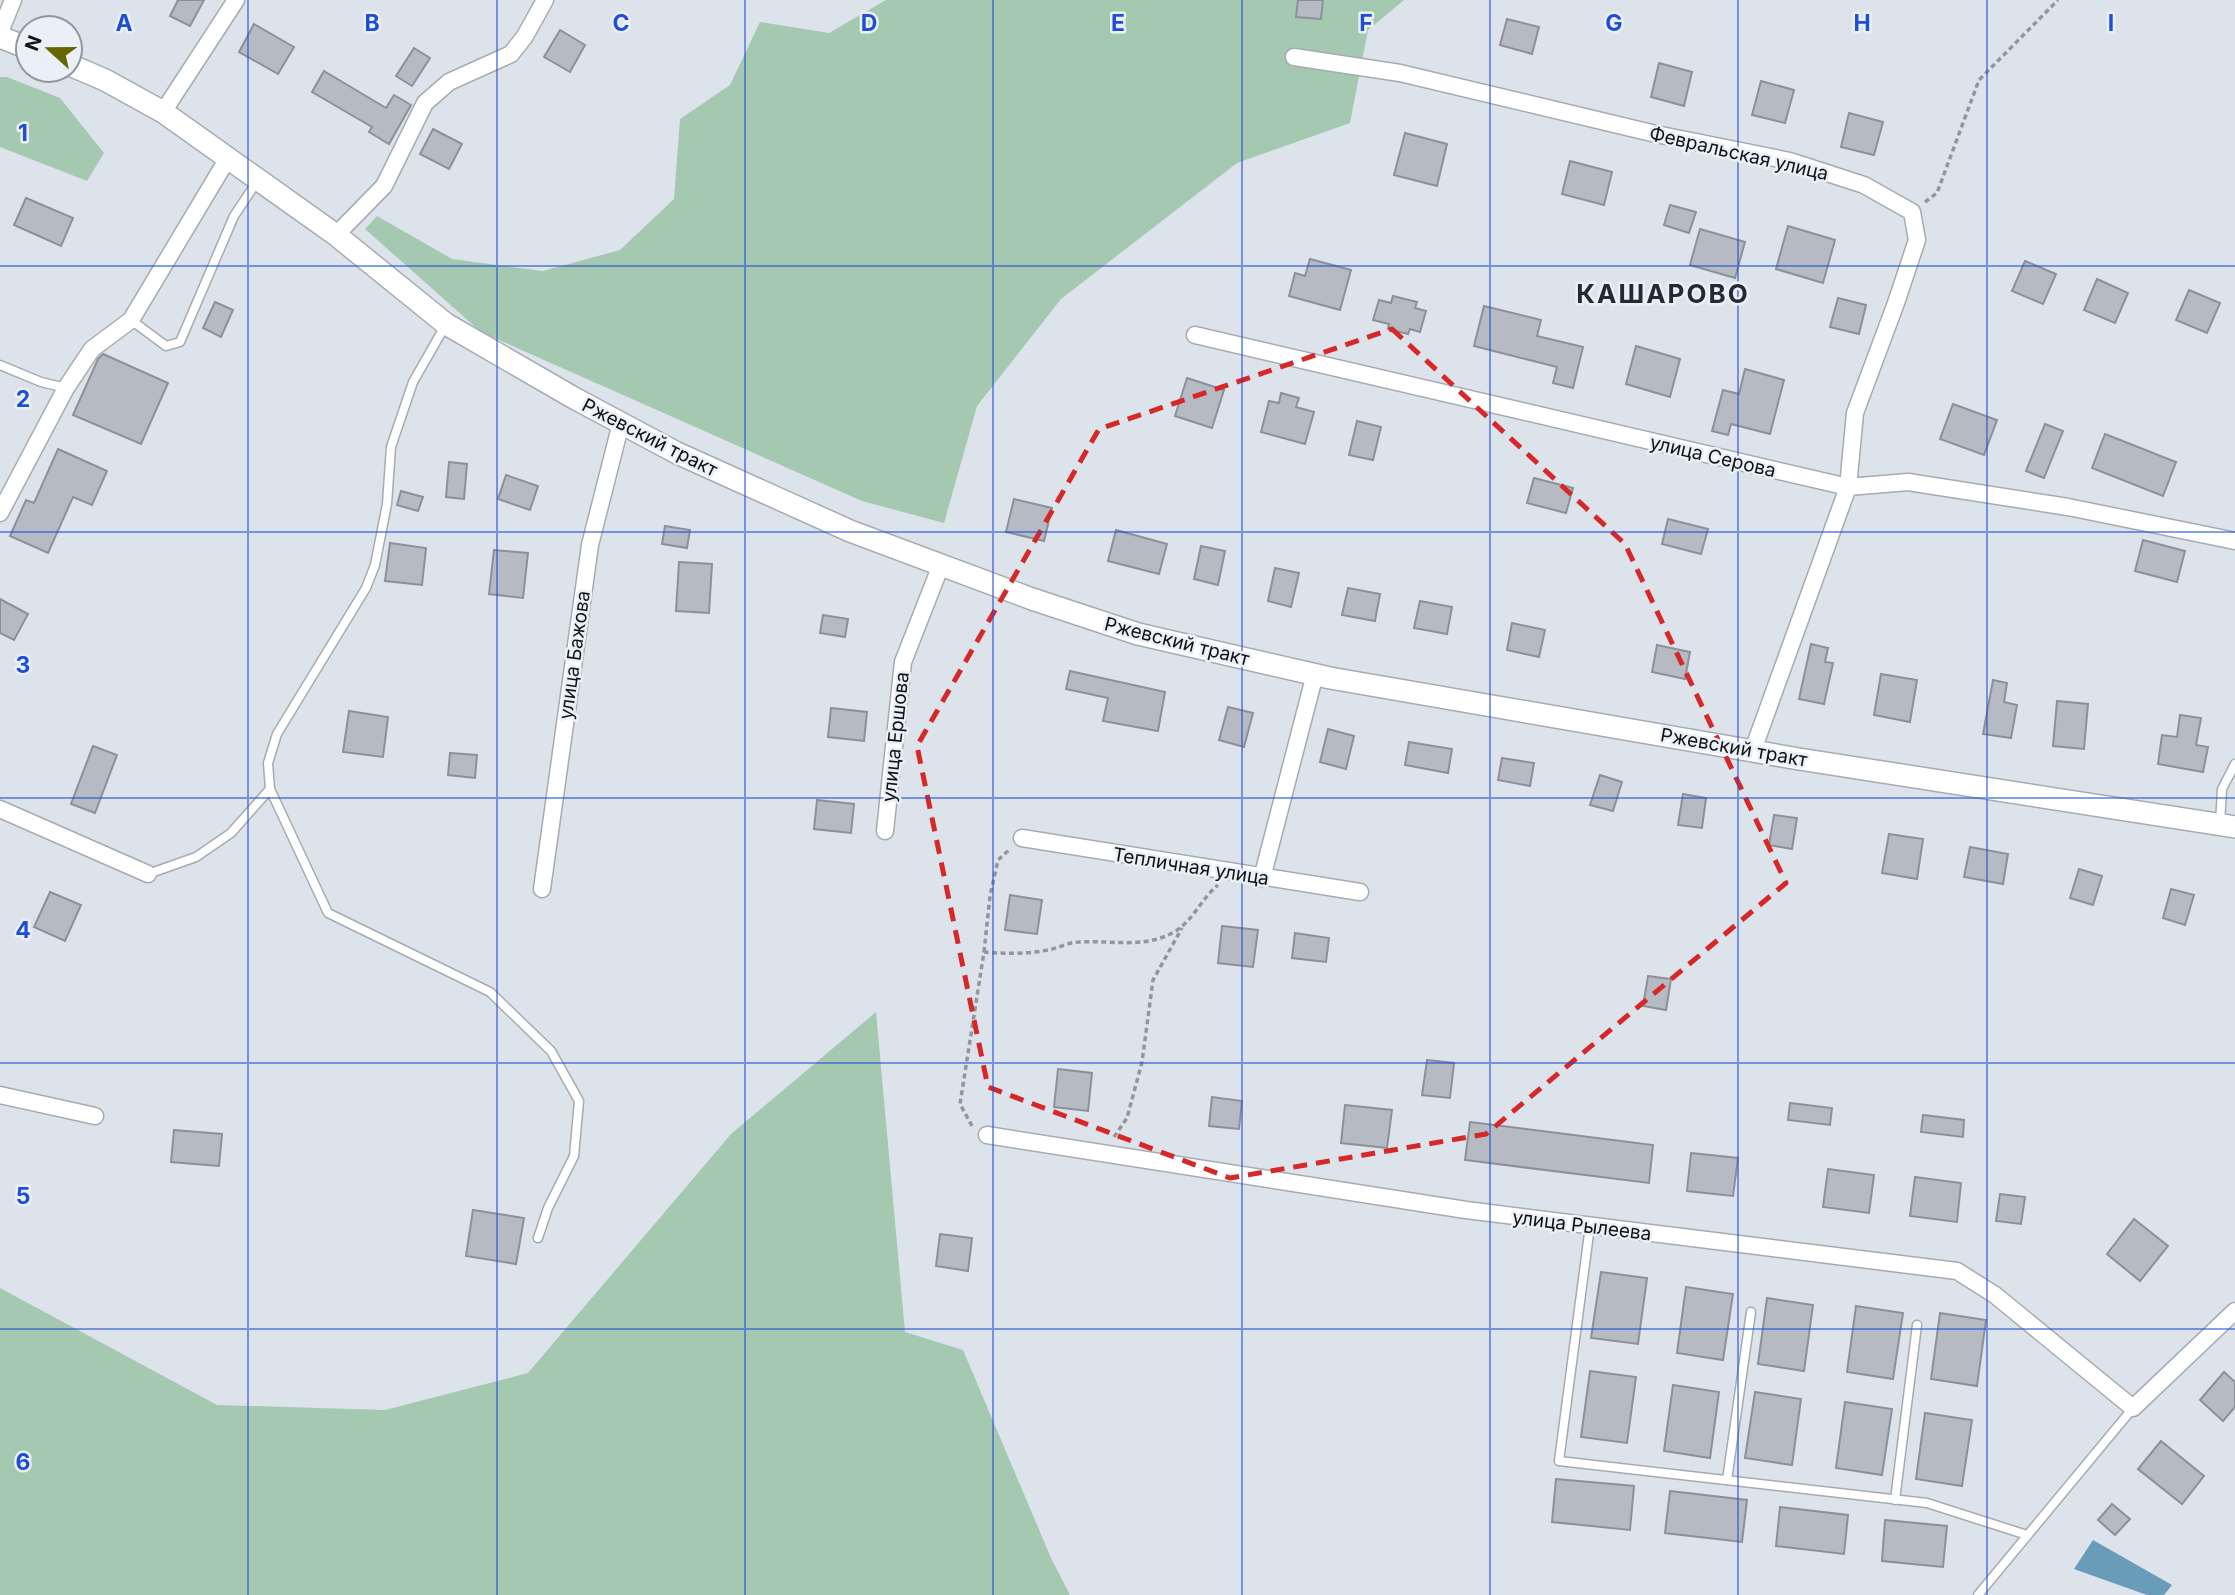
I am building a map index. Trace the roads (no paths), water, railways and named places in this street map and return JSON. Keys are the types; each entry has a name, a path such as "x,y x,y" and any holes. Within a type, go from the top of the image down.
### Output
{"main road":[{"name":"Ржевский тракт","path":"84,71 163,112 336,235 446,324 574,398 677,453 850,531 1032,599 1138,634 1315,674 1753,750 2227,826"}],"street":[{"path":"0,34 12,0"},
{"path":"163,112 236,0"},
{"path":"336,235 384,186 425,103 449,82 511,54 525,36 544,0"},
{"name":"Февральская улица","path":"1294,57 1400,73 1656,134 1790,161 1864,185 1912,212 1917,240 1855,412 1848,487"},
{"path":"0,513 66,388 92,349 131,320 228,158"},
{"name":"улица Серова","path":"1195,335 1848,487 1908,482 2068,507 2235,541"},
{"name":"улица Бажова","path":"542,889 590,545 621,423"},
{"path":"1753,750 1848,487"},
{"name":"улица Ершова","path":"885,831 903,662 942,565"},
{"path":"1262,878 1315,674"},
{"path":"0,809 148,874"},
{"name":"Тепличная улица","path":"1022,838 1360,892"},
{"path":"0,1095 94,1116"},
{"name":"улица Рылеева","path":"987,1135 1465,1210 1957,1271 1995,1295 2133,1408"},
{"path":"2133,1408 2235,1311"}],"lane":[{"path":"131,320 166,346 180,342 234,216 258,180"},
{"path":"446,324 413,382 391,447 387,504 375,565 366,588 277,734 268,762 271,789 328,914 490,992 551,1051 579,1101 574,1156 548,1208 538,1238"},
{"path":"0,365 41,382 66,388"},
{"path":"2227,826 2222,789 2235,764"},
{"path":"148,874 196,857 231,833 271,789"},
{"path":"1590,1226 1559,1461 1927,1503 2027,1535"},
{"path":"1727,1480 1751,1312"},
{"path":"1895,1500 1917,1325"},
{"path":"1978,1595 2133,1408"}],"water":[{"path":"2093,1540 2172,1585 2164,1595 2147,1595 2074,1569"}],"district":[{"name":"КАШАРОВО","path":"1663,294"}]}
